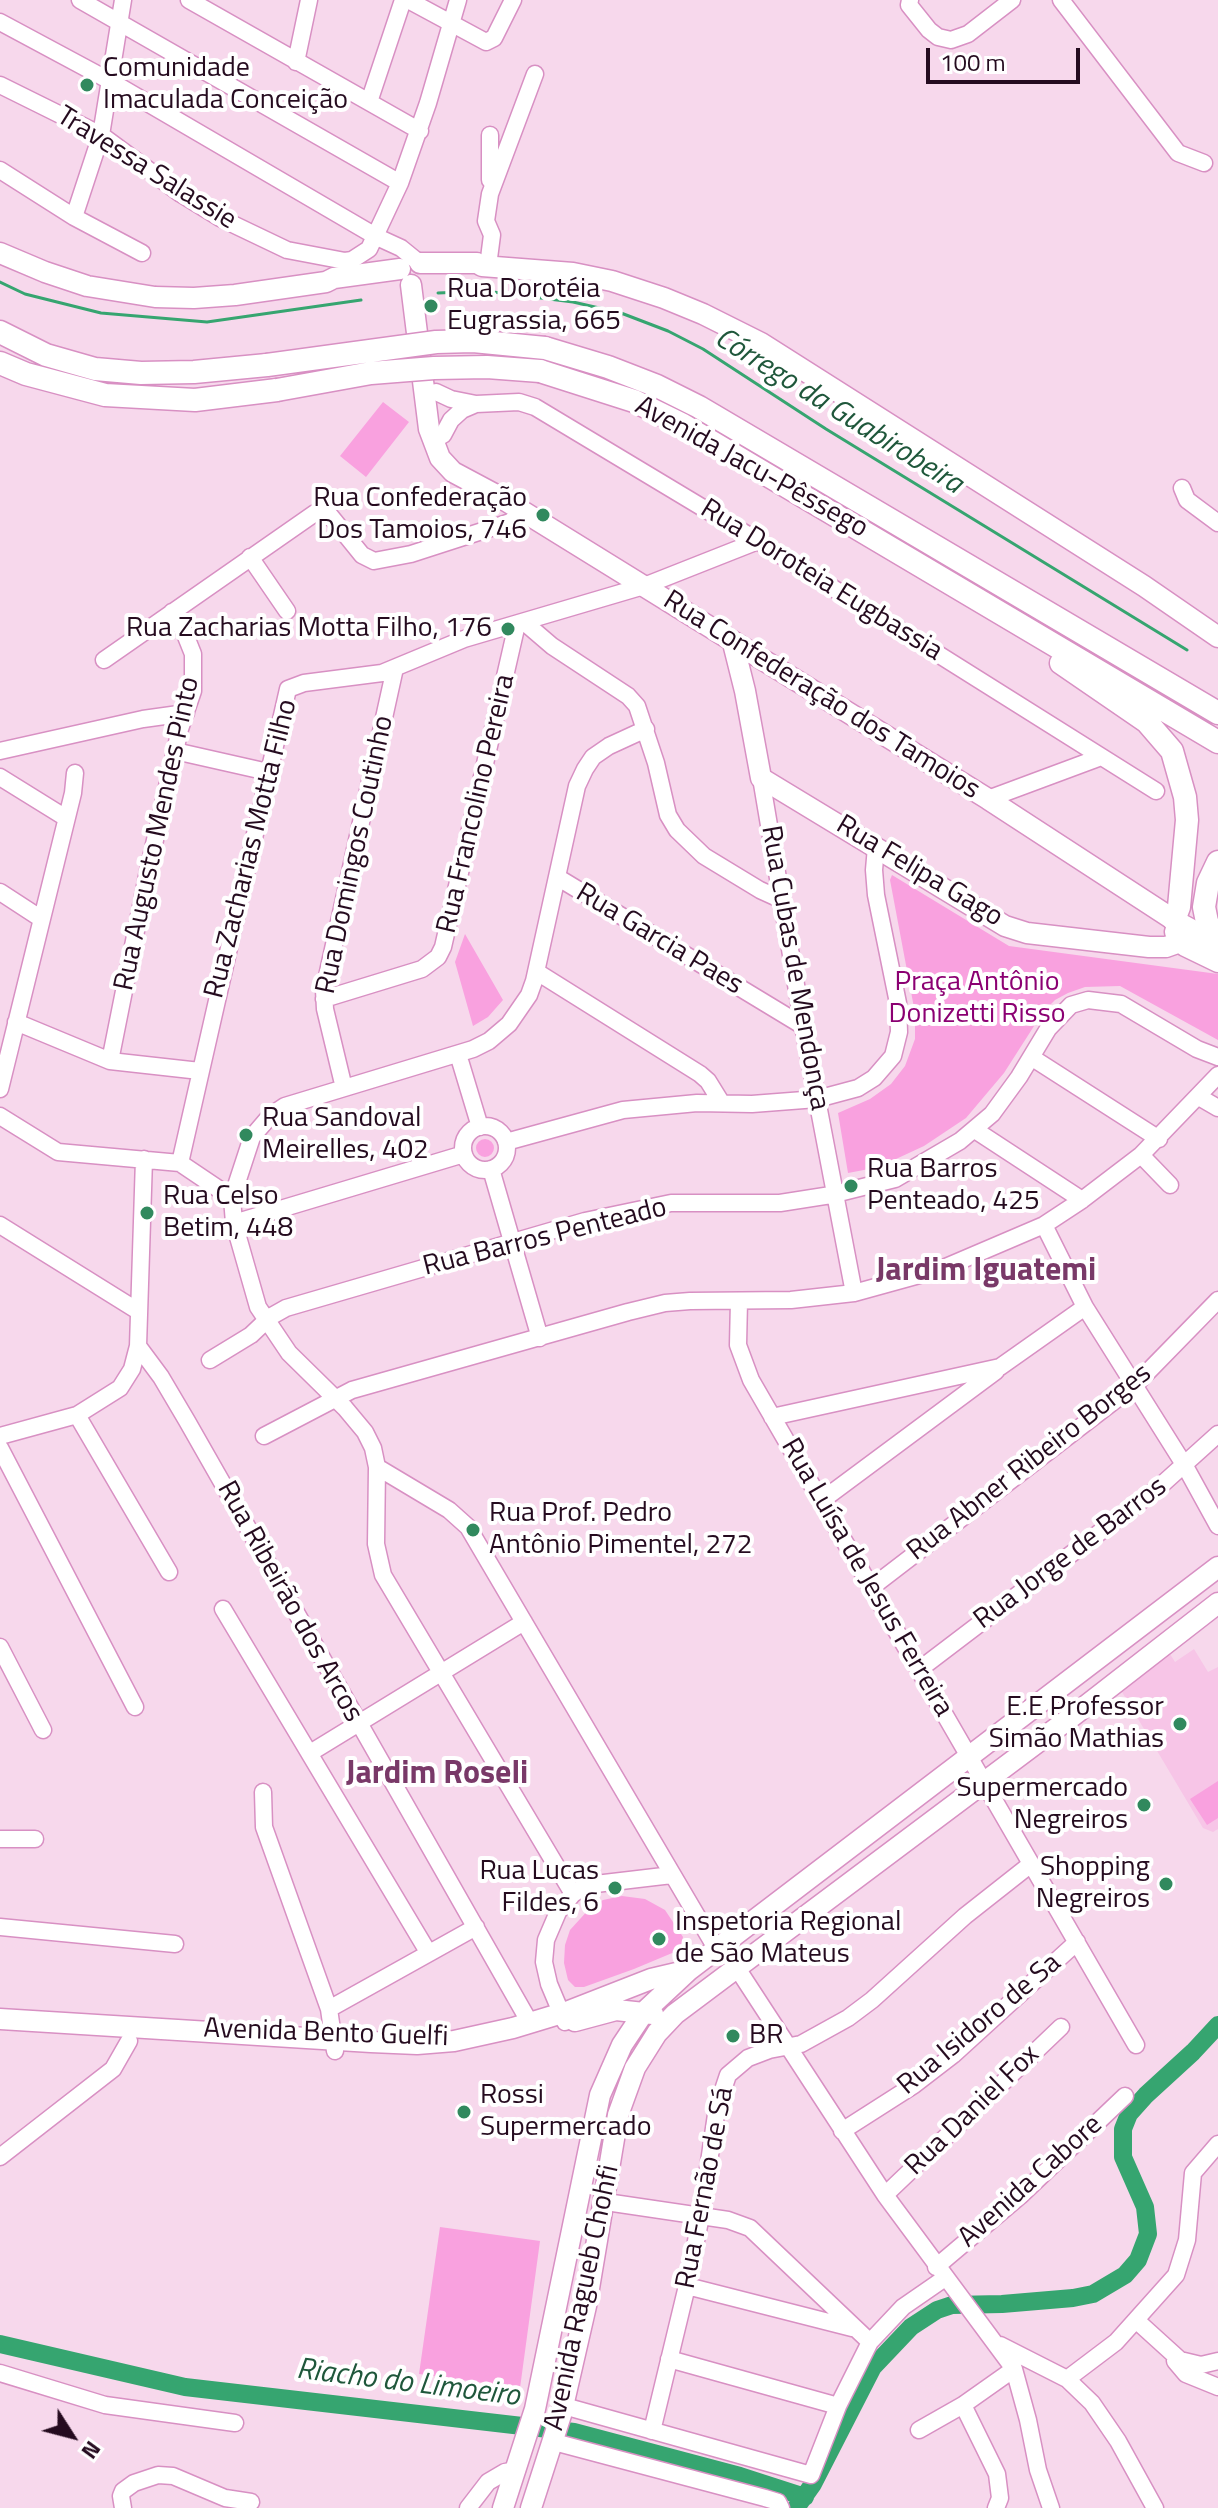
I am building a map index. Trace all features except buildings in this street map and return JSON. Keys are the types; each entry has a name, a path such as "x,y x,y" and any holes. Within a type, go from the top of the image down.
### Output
{"highway":[{"name":"Avenida Jacu-Pêssego","path":"0,332 46,355 95,369 141,373 267,365 436,342 473,341 545,348 608,367 699,407 1218,713"},
{"name":"Avenida Jacu-Pêssego","path":"0,363 26,374 105,395 195,400 277,390 371,373 487,367 540,371 634,401 683,425 1218,742"},
{"path":"999,611 1029,641 1147,722 1172,751 1185,797 1187,820 1179,908 1181,930"},
{"path":"1181,930 1218,862"},
{"path":"1208,883 1204,907 1207,922 1218,942"}],"main road":[{"path":"0,253 87,286 155,297 224,296 326,282 334,285 477,263 573,273 612,281 677,303 761,343 1217,635"},
{"path":"412,272 443,435 464,476"},
{"name":"Rua Confederação dos Tamoios","path":"412,272 432,442 453,472 988,799 1181,930 1218,962"},
{"name":"Rua Cubas de Mendonça","path":"733,643 761,778"},
{"name":"Rua Felipa Gago","path":"761,778 1005,926 1027,933 1149,947 1166,947 1181,930"},
{"name":"Rua Confederação dos Tamoios","path":"1181,930 1218,942"},
{"name":"Avenida Ragueb Chohfi","path":"503,2508 535,2409 600,2095 622,2045 644,2012 689,1970 1218,1567"},
{"name":"Avenida Ragueb Chohfi","path":"531,2508 562,2411 588,2294 606,2202 618,2115 627,2086 646,2048 673,2016 1218,1603"},
{"path":"673,2016 682,2000 716,1966 717,1950"},
{"name":"Avenida Bento Guelfi","path":"0,2033 223,2043 417,2044 454,2041 530,2023 651,1979 689,1970"},
{"name":"Avenida Bento Guelfi","path":"0,2019 335,2044 417,2055 505,2043 563,2012 616,2010 673,2016"},
{"path":"578,2193 589,2211 577,2283 588,2294"}],"street":[{"path":"80,0 400,183"},
{"path":"74,217 101,135 123,0"},
{"path":"189,0 420,131"},
{"path":"369,102 406,0 488,42 494,38 513,0"},
{"path":"377,237 420,131 458,0"},
{"path":"910,0 909,5 929,30 938,37 951,40 968,34 1012,0"},
{"path":"1061,0 1178,153 1204,163"},
{"path":"296,62 305,2"},
{"path":"0,22 110,81 377,237 401,248 412,272"},
{"path":"490,194 535,74"},
{"name":"Travessa Salassie","path":"0,85 101,135 198,206 287,250 352,260 369,249 377,237"},
{"path":"485,266 492,235 486,221 490,194 490,135"},
{"path":"0,170 74,217 142,253"},
{"name":"Rua Doroteia Eugbassia","path":"436,392 476,404 519,402 535,407 758,541 1156,791"},
{"path":"443,435 451,420 462,410 476,404"},
{"path":"1182,488 1187,500 1218,523"},
{"path":"104,660 307,517 321,511 339,523 362,555 374,561 411,554 510,522 523,512"},
{"name":"Rua Zacharias Motta Filho","path":"180,1163 288,689 304,683 367,677 464,639 644,586 758,541"},
{"path":"250,557 287,611"},
{"name":"Rua Augusto Mendes Pinto","path":"110,1061 148,871 175,751 193,691 193,654 172,612"},
{"path":"520,623 628,696 637,706 646,729 668,815 677,830 704,856 782,900"},
{"name":"Rua Francolino Pereira","path":"324,999 422,969 432,963 443,947 520,623"},
{"name":"Rua Domingos Coutinho","path":"344,1088 324,999 395,668"},
{"path":"0,751 113,725 186,713"},
{"path":"573,1894 383,1575 376,1544 377,1467 365,1432 336,1397 289,1353 266,1320 253,1296 234,1223 232,1198 252,1137 270,1116 285,1106 458,1054 489,1041 509,1024 529,995 537,972 577,786 593,757 646,729"},
{"path":"175,751 268,772"},
{"path":"988,799 1101,757"},
{"path":"0,1089 75,773"},
{"path":"0,777 66,818"},
{"name":"Rua Cubas de Mendonça","path":"761,778 803,1026 854,1293"},
{"path":"506,1142 623,1110 721,1102 752,1104 817,1099 858,1088 874,1078 886,1067 897,1044 898,1003 876,895 876,847"},
{"name":"Rua Garcia Paes","path":"557,877 803,1026"},
{"path":"0,892 40,918"},
{"path":"537,972 700,1074 721,1102"},
{"name":"Rua Barros Penteado","path":"210,1360 251,1335 266,1320 286,1308 585,1221 671,1203 780,1203 834,1195 895,1179 975,1130 999,1105 1059,1016 1071,1005 1088,1000 1121,1004 1197,1049 1218,1057"},
{"path":"16,1022 110,1061 200,1071"},
{"path":"458,1054 480,1127"},
{"path":"1031,1057 1159,1139"},
{"path":"264,1436 352,1390 665,1303 791,1300 854,1293 941,1269 1044,1225 1082,1200 1159,1139 1218,1075"},
{"path":"1199,1097 1218,1108"},
{"path":"0,1116 58,1152 180,1163 232,1198"},
{"path":"480,1127 496,1129 506,1142 504,1159 491,1169 474,1167 464,1154 463,1144 467,1135 480,1127"},
{"path":"975,1130 1082,1200"},
{"path":"234,1223 464,1154"},
{"path":"1141,1155 1170,1185"},
{"path":"0,1436 77,1415 120,1388 132,1369 138,1346 144,1159"},
{"path":"491,1169 540,1338"},
{"path":"0,1225 138,1311"},
{"path":"1044,1225 1085,1307 1185,1466 1218,1526"},
{"name":"Rua Abner Ribeiro Borges","path":"872,1587 1135,1385 1218,1300"},
{"path":"739,1301 737,1329 741,1356 772,1417"},
{"name":"Rua Luísa de Jesus Ferreira","path":"1085,1307 1000,1367 772,1417 1136,2045"},
{"name":"Rua Ribeirão dos Arcos","path":"138,1346 168,1388 530,2023"},
{"path":"821,1501 1000,1367"},
{"path":"77,1415 169,1572"},
{"name":"Rua Jorge de Barros","path":"920,1669 1185,1466 1218,1434"},
{"path":"0,1448 135,1707"},
{"path":"377,1467 449,1510 468,1527 717,1950"},
{"path":"378,1504 409,1485"},
{"path":"223,1609 428,1952"},
{"path":"310,1753 524,1622"},
{"path":"0,1647 43,1730"},
{"path":"263,1792 266,1834 329,2009 335,2044"},
{"path":"0,1839 35,1839"},
{"name":"Rua Fernão de Sá","path":"652,2431 687,2286 717,2108 728,2075 748,2058 801,2044 838,2024 872,2000 965,1916 1031,1864"},
{"path":"563,2012 544,1962 546,1940 558,1912 573,1894 587,1885 672,1875"},
{"path":"0,1927 175,1944"},
{"path":"329,2009 476,1927"},
{"name":"Rua Isidoro de Sa","path":"842,2131 914,2085 953,2055 1077,1942"},
{"path":"737,1968 885,2195 1014,2369 1038,2470 1051,2508"},
{"name":"Rua Daniel Fox","path":"885,2195 1061,2027"},
{"path":"0,2157 113,2069 129,2041"},
{"name":"Avenida Cabore","path":"652,2431 810,2475 813,2473 838,2406 870,2342 903,2307 945,2279 1020,2196 1125,2096"},
{"path":"1067,2379 1116,2342 1176,2275 1187,2240 1193,2173 1217,2146"},
{"path":"606,2202 740,2222 870,2342"},
{"path":"687,2286 855,2329"},
{"path":"1137,2321 1186,2374 1218,2387"},
{"path":"995,2342 1067,2379 1092,2403 1106,2421 1155,2508"},
{"path":"1164,2347 1189,2364 1218,2361"},
{"path":"669,2359 838,2406"},
{"path":"919,2430 963,2405 1014,2369"},
{"path":"0,2373 105,2405 235,2423"},
{"path":"963,2405 997,2474 1000,2498 996,2508"},
{"path":"562,2411 652,2431"},
{"path":"554,2440 765,2498 778,2502 781,2508"},
{"path":"468,2508 488,2482 505,2472 517,2470"},
{"path":"123,2508 123,2491 134,2483 158,2475 173,2476 225,2498 251,2502"}],"shaded area":[{"name":"E.E Professor Simão Mathias","path":"1194,1649 1208,1672 1218,1667 1218,1829 1213,1832 1203,1828 1122,1692 1170,1654 1175,1662"}],"green space":[{"path":"383,402 409,422 366,477 340,456"},
{"name":"Praça Antônio Donizetti Risso","path":"892,875 1009,946 1218,974 1218,1040 1120,986 1085,987 1068,993 1043,1012 1004,1073 966,1118 924,1146 869,1169 848,1173 838,1113 870,1099 891,1084 905,1066 915,1039 915,1013 890,880"},
{"path":"465,934 503,1000 488,1017 473,1026 455,962"},
{"path":"485,1139 494,1148 485,1157 476,1148"},
{"path":"1218,1781 1218,1818 1207,1825 1190,1799"},
{"path":"622,1896 645,1899 665,1910 683,1937 681,1946 677,1951 634,1969 584,1987 575,1987 568,1980 564,1963 570,1930 590,1908 603,1900"},
{"path":"440,2227 540,2241 520,2388 419,2374"}],"waterway":[{"name":"Córrego da Guabirobeira","path":"0,282 25,294 101,313 207,322 361,300"},
{"name":"Córrego da Guabirobeira","path":"438,293 485,291 573,302 621,313 668,331 703,349 826,429 1187,650"},
{"path":"796,2508 813,2484 873,2367 911,2327 937,2310 952,2305 1073,2298 1093,2294 1125,2275 1138,2260 1148,2234 1145,2207 1123,2157 1123,2129 1129,2114 1146,2095 1218,2025"},
{"name":"Riacho do Limoeiro","path":"0,2344 185,2387 574,2432 740,2476 805,2497"}],"place":[{"name":"Comunidade Imaculada Conceição","path":"87,85"},
{"name":"Rua Dorotéia Eugrassia, 665","path":"431,306"},
{"name":"Rua Confederação Dos Tamoios, 746","path":"543,515"},
{"name":"Rua Zacharias Motta Filho, 176","path":"508,629"},
{"name":"Rua Sandoval Meirelles, 402","path":"246,1135"},
{"name":"Rua Barros Penteado, 425","path":"851,1186"},
{"name":"Rua Celso Betim, 448","path":"147,1213"},
{"name":"Rua Prof. Pedro Antônio Pimentel, 272","path":"473,1530"},
{"name":"E.E Professor Simão Mathias","path":"1180,1724"},
{"name":"Supermercado Negreiros","path":"1144,1805"},
{"name":"Shopping Negreiros","path":"1166,1884"},
{"name":"Rua Lucas Fildes, 6","path":"615,1888"},
{"name":"Inspetoria Regional de São Mateus","path":"659,1939"},
{"name":"BR","path":"733,2036"},
{"name":"Rossi Supermercado","path":"464,2112"}],"district":[{"name":"Jardim Iguatemi","path":"986,1272"},
{"name":"Jardim Roseli","path":"437,1775"}]}
